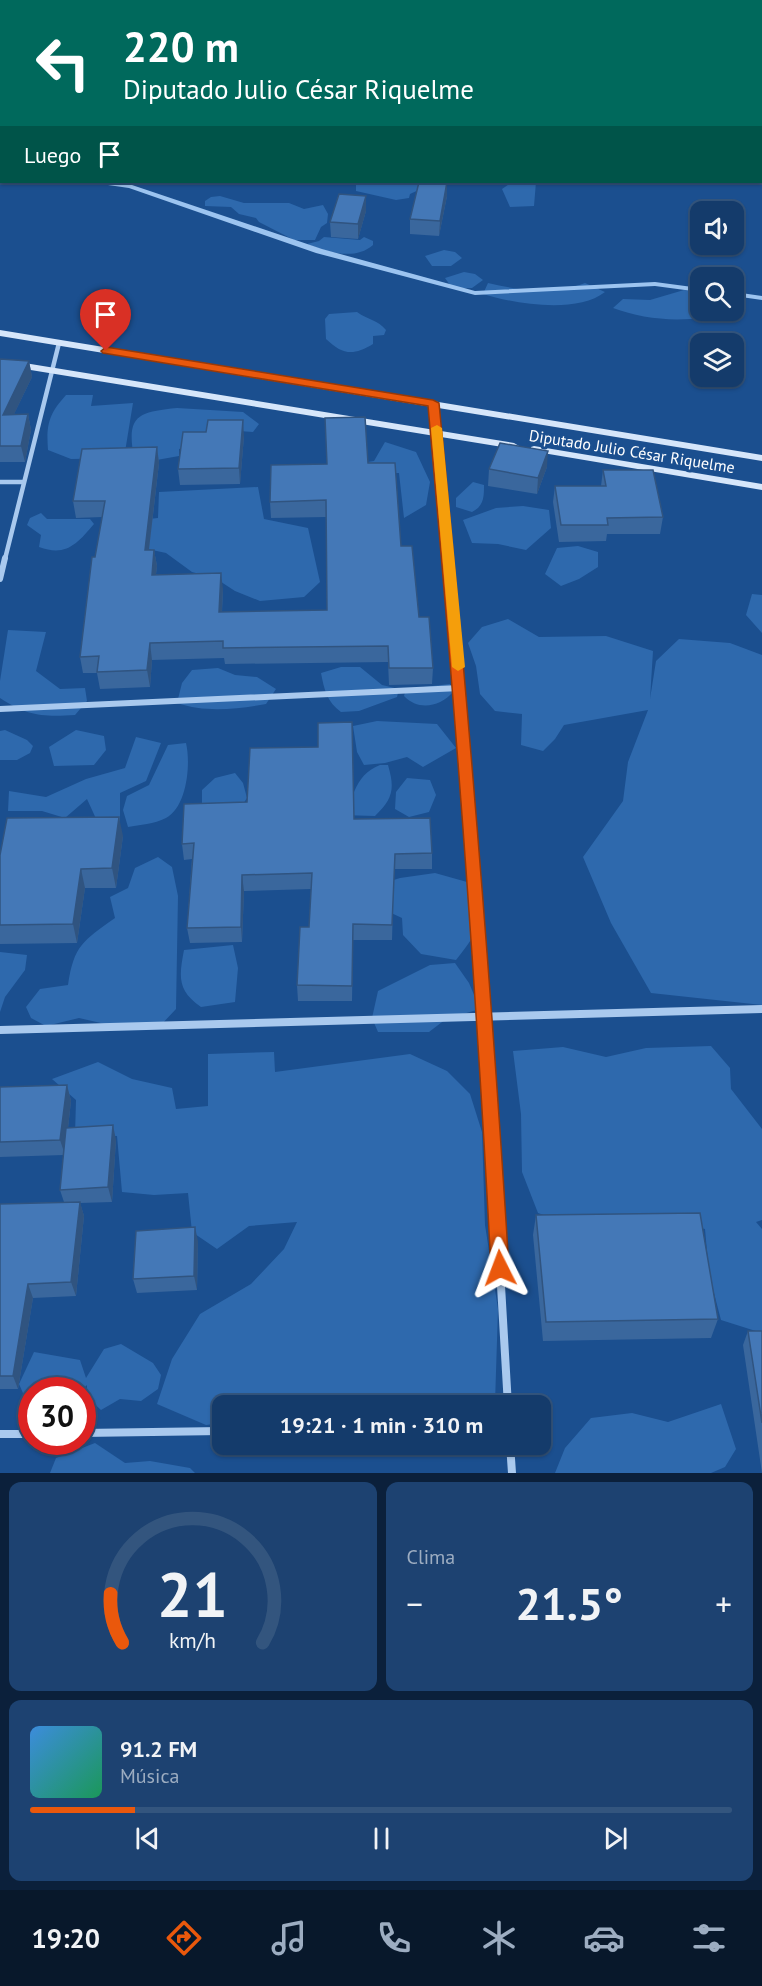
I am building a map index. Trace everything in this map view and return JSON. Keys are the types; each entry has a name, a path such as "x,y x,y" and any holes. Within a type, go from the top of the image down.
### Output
{"street":[{"name":"Diputado Julio César Riquelme","path":"0,333 762,458"},
{"path":"0,579 59,343"},
{"name":"Diputado Julio César Riquelme","path":"0,362 762,487"},
{"path":"433,403 438,434 460,688 486,1015 507,1395"},
{"path":"0,483 24,482"},
{"path":"0,709 460,688"},
{"path":"0,1030 486,1015 762,1010"},
{"path":"96,1433 212,1431"},
{"path":"0,1434 18,1434"},
{"path":"511,1455 512,1473"}],"shaded area":[{"path":"356,183 427,183 423,188 410,194 409,198 396,200 356,191"},
{"path":"511,183 536,183 534,206 510,207 502,189"},
{"path":"220,196 244,203 289,203 304,209 323,205 328,214 327,223 321,227 315,240 294,240 259,222 256,218 239,214 231,207 205,206 205,201 211,197"},
{"path":"324,237 360,240 364,237 373,241 373,245 358,253 341,254 307,244"},
{"path":"444,250 455,252 462,258 451,266 432,266 425,256"},
{"path":"464,272 475,274 483,280 472,288 452,288 445,278"},
{"path":"488,283 513,288 549,290 585,283 605,292 579,303 528,304 483,294"},
{"path":"684,290 690,291 690,319 655,318 613,308 623,299 650,300"},
{"path":"357,312 380,324 386,330 384,335 373,336 373,344 360,351 343,351 326,339 325,319 329,314"},
{"path":"66,395 93,395 91,406 133,403 124,458 71,459 48,450 50,420"},
{"path":"177,408 243,412 259,424 253,432 239,431 179,449 179,456 151,461 134,458 132,433 138,418 153,411"},
{"path":"385,442 416,452 430,482 426,505 404,518 399,473 336,474 335,467 374,461"},
{"path":"473,482 484,485 481,504 472,512 456,507 456,498"},
{"path":"258,487 264,519 308,528 320,582 304,597 260,601 235,591 215,578 192,572 166,553 143,548 110,523 158,518 159,492"},
{"path":"523,506 549,510 551,528 526,550 498,544 472,543 463,520 496,508"},
{"path":"41,513 47,519 90,519 94,524 70,547 48,550 39,547 41,535 27,525 30,518"},
{"path":"578,546 598,552 598,567 579,579 561,586 545,574 557,548"},
{"path":"752,594 762,595 762,633 746,615"},
{"path":"508,619 539,637 606,636 653,651 650,699 656,661 679,639 730,643 762,655 762,1005 651,993 611,923 583,857 623,801 628,762 648,710 564,725 543,751 521,745 522,714 495,711 480,694 476,666 468,643 482,627"},
{"path":"8,630 46,632 36,671 60,689 85,688 87,701 75,715 54,716 27,712 0,698 0,681"},
{"path":"341,667 360,667 382,685 399,689 397,697 359,711 341,712 332,704 327,695 321,673"},
{"path":"218,668 235,675 257,677 276,689 266,704 255,706 210,709 177,703 182,683 192,670"},
{"path":"450,684 453,692 435,704 416,704 404,696 406,689"},
{"path":"377,721 437,724 456,748 423,767 407,757 385,763 364,765 357,752 353,726"},
{"path":"5,730 27,740 33,746 30,753 17,760 0,760 0,731"},
{"path":"76,730 104,736 106,750 94,765 54,766 49,747"},
{"path":"136,737 161,743 146,781 120,793 120,828 98,823 87,799 65,818 42,811 8,811 9,791 46,797 86,779 125,768"},
{"path":"186,743 188,762 186,784 179,805 166,818 128,827 123,810 127,796 149,785 168,745"},
{"path":"380,765 388,765 392,787 386,804 375,816 341,815 338,793 354,792 364,776"},
{"path":"235,773 243,783 247,798 237,813 202,809 202,790 215,778"},
{"path":"407,778 430,780 436,795 429,812 409,817 395,809 396,792"},
{"path":"158,857 172,867 178,896 176,1009 160,1026 127,1029 79,1018 46,1026 31,1018 26,1007 40,989 68,985 77,952 88,939 115,918 110,897 128,888 135,868"},
{"path":"435,873 467,882 477,904 479,914 475,931 456,960 421,954 403,935 402,918 389,912 375,886 400,878"},
{"path":"233,945 238,968 235,1002 201,1007 184,989 181,968 184,950"},
{"path":"0,952 27,955 25,970 5,997 0,1012"},
{"path":"455,963 469,983 480,1009 446,1019 429,1032 378,1032 372,1018 378,991 430,965"},
{"path":"711,1046 730,1068 731,1089 762,1129 762,1220 756,1222 762,1229 762,1333 721,1320 709,1274 705,1229 647,1216 579,1227 538,1213 522,1172 521,1114 513,1051 563,1047 606,1057 646,1048"},
{"path":"274,1052 275,1072 410,1054 447,1071 470,1094 482,1132 485,1225 498,1309 495,1395 212,1395 212,1424 206,1425 157,1404 172,1359 200,1314 251,1284 284,1249 297,1222 249,1226 217,1249 192,1232 188,1193 154,1195 122,1192 117,1136 75,1135 76,1100 52,1079 98,1062 132,1079 172,1088 176,1109 208,1106 208,1054"},
{"path":"121,1344 153,1363 161,1375 158,1389 141,1401 120,1399 101,1410 96,1405 96,1377 87,1377 104,1349"},
{"path":"34,1352 80,1360 86,1377 22,1377"},
{"path":"721,1404 736,1449 725,1467 711,1473 555,1473 565,1448 591,1418 632,1413 668,1422"},
{"path":"96,1444 125,1463 150,1461 190,1468 195,1473 50,1473 56,1458 64,1455 96,1455"}],"building":[{"path":"419,183 447,183 440,221 410,219"},
{"path":"339,194 366,196 358,224 330,222"},
{"path":"0,359 29,361 3,415 28,414 21,446 0,446"},
{"path":"365,417 368,463 395,463 401,546 412,546 419,617 429,617 433,668 389,668 388,646 223,648 223,641 150,643 147,670 97,672 99,656 80,657 92,557 95,557 105,501 73,501 82,449 157,447 145,550 154,550 152,575 221,573 219,612 327,610 326,500 270,502 271,465 327,464 325,418"},
{"path":"208,420 243,420 239,468 178,469 183,432 206,432"},
{"path":"500,443 548,451 538,478 489,469"},
{"path":"603,470 653,470 663,517 607,518 608,525 561,525 555,486 606,486"},
{"path":"352,722 354,819 430,818 432,853 395,854 392,925 353,924 352,986 297,985 300,927 309,927 312,873 242,875 241,927 187,928 194,843 182,844 184,804 247,802 250,748 318,747 318,723"},
{"path":"119,817 112,868 81,869 73,924 0,925 0,855 7,818"},
{"path":"67,1085 60,1140 0,1142 0,1087"},
{"path":"113,1125 108,1187 60,1190 66,1128"},
{"path":"80,1202 71,1282 28,1284 13,1376 0,1376 0,1204"},
{"path":"700,1213 718,1319 546,1322 536,1215"},
{"path":"195,1227 194,1276 133,1279 136,1231"},
{"path":"748,1331 762,1331 762,1423"}],"waterway":[{"path":"108,183 130,186 319,251 475,293 655,284 690,289"},
{"path":"744,295 762,298"}],"slow traffic":[{"path":"437,428 458,667"}],"route":[{"path":"106,351 433,403 438,434 460,688 484,992 500,1268"}]}
